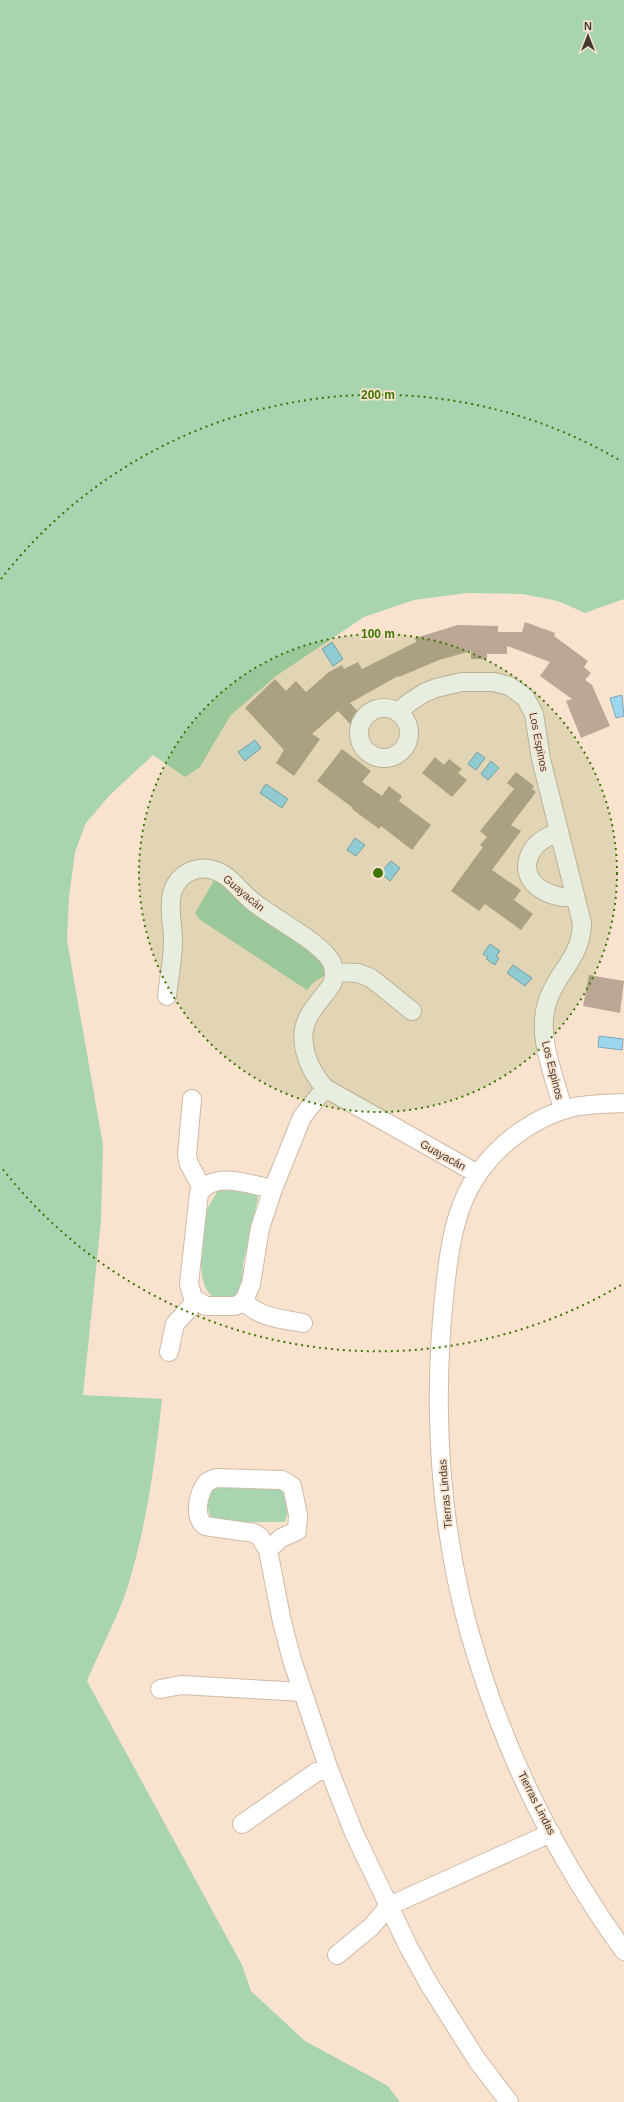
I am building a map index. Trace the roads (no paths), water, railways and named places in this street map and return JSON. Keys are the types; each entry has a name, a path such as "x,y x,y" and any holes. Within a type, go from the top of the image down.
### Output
{"street":[{"name":"Los Espinos","path":"399,713 407,704 424,693 436,688 462,682 494,682 508,686 520,692 529,702 534,714 541,758 582,923 580,940 573,958 551,991 544,1012 544,1036 563,1110"},
{"path":"559,831 539,843 534,848 530,855 528,871 531,879 543,891 559,897 575,897"},
{"name":"Guayacán","path":"168,996 172,951 170,910 172,893 183,876 197,869 212,869 223,874 257,905 320,949 330,961 334,972 332,984 310,1013 304,1030 305,1052 309,1064 325,1088 478,1174"},
{"path":"334,972 358,973 371,978 412,1011"},
{"path":"273,1190 221,1180 208,1183 202,1188 197,1203 189,1284 190,1294 196,1301 211,1307 235,1306 244,1301 251,1284 260,1228 273,1190 302,1117 325,1088"},
{"path":"192,1098 187,1155 189,1164 202,1188"},
{"name":"Tierras Lindas","path":"624,1104 590,1105 563,1110 535,1123 501,1147 478,1174 465,1199 453,1235 442,1313 439,1405 445,1512 462,1606 480,1669 507,1742 551,1833 595,1908 624,1951"},
{"path":"169,1352 175,1324 196,1301"},
{"path":"244,1301 251,1309 259,1314 303,1323"},
{"path":"268,1550 281,1538 297,1531 298,1515 295,1493 292,1486 282,1480 216,1478 206,1482 202,1490 198,1511 201,1523 205,1526 254,1533 260,1537 268,1550 282,1622 302,1692 328,1767 354,1833 429,1984 477,2060 506,2101"},
{"path":"160,1689 181,1685 302,1692"},
{"path":"242,1824 315,1773 328,1767"},
{"path":"337,1954 371,1927 389,1906 551,1833"}],"water":[{"path":"332,642 343,659 333,666 322,649"},
{"path":"622,695 624,716 616,718 610,698"},
{"path":"255,740 261,748 245,761 238,752"},
{"path":"477,752 485,758 476,770 468,764"},
{"path":"491,761 499,768 488,780 481,774"},
{"path":"266,784 288,799 282,808 260,793"},
{"path":"355,838 365,845 356,856 347,850"},
{"path":"391,861 400,868 390,881 380,873"},
{"path":"490,944 500,951 496,956 499,958 495,965 486,959 488,957 483,954"},
{"path":"513,965 532,978 525,986 507,973"},
{"path":"599,1036 623,1039 622,1050 598,1047"}]}
